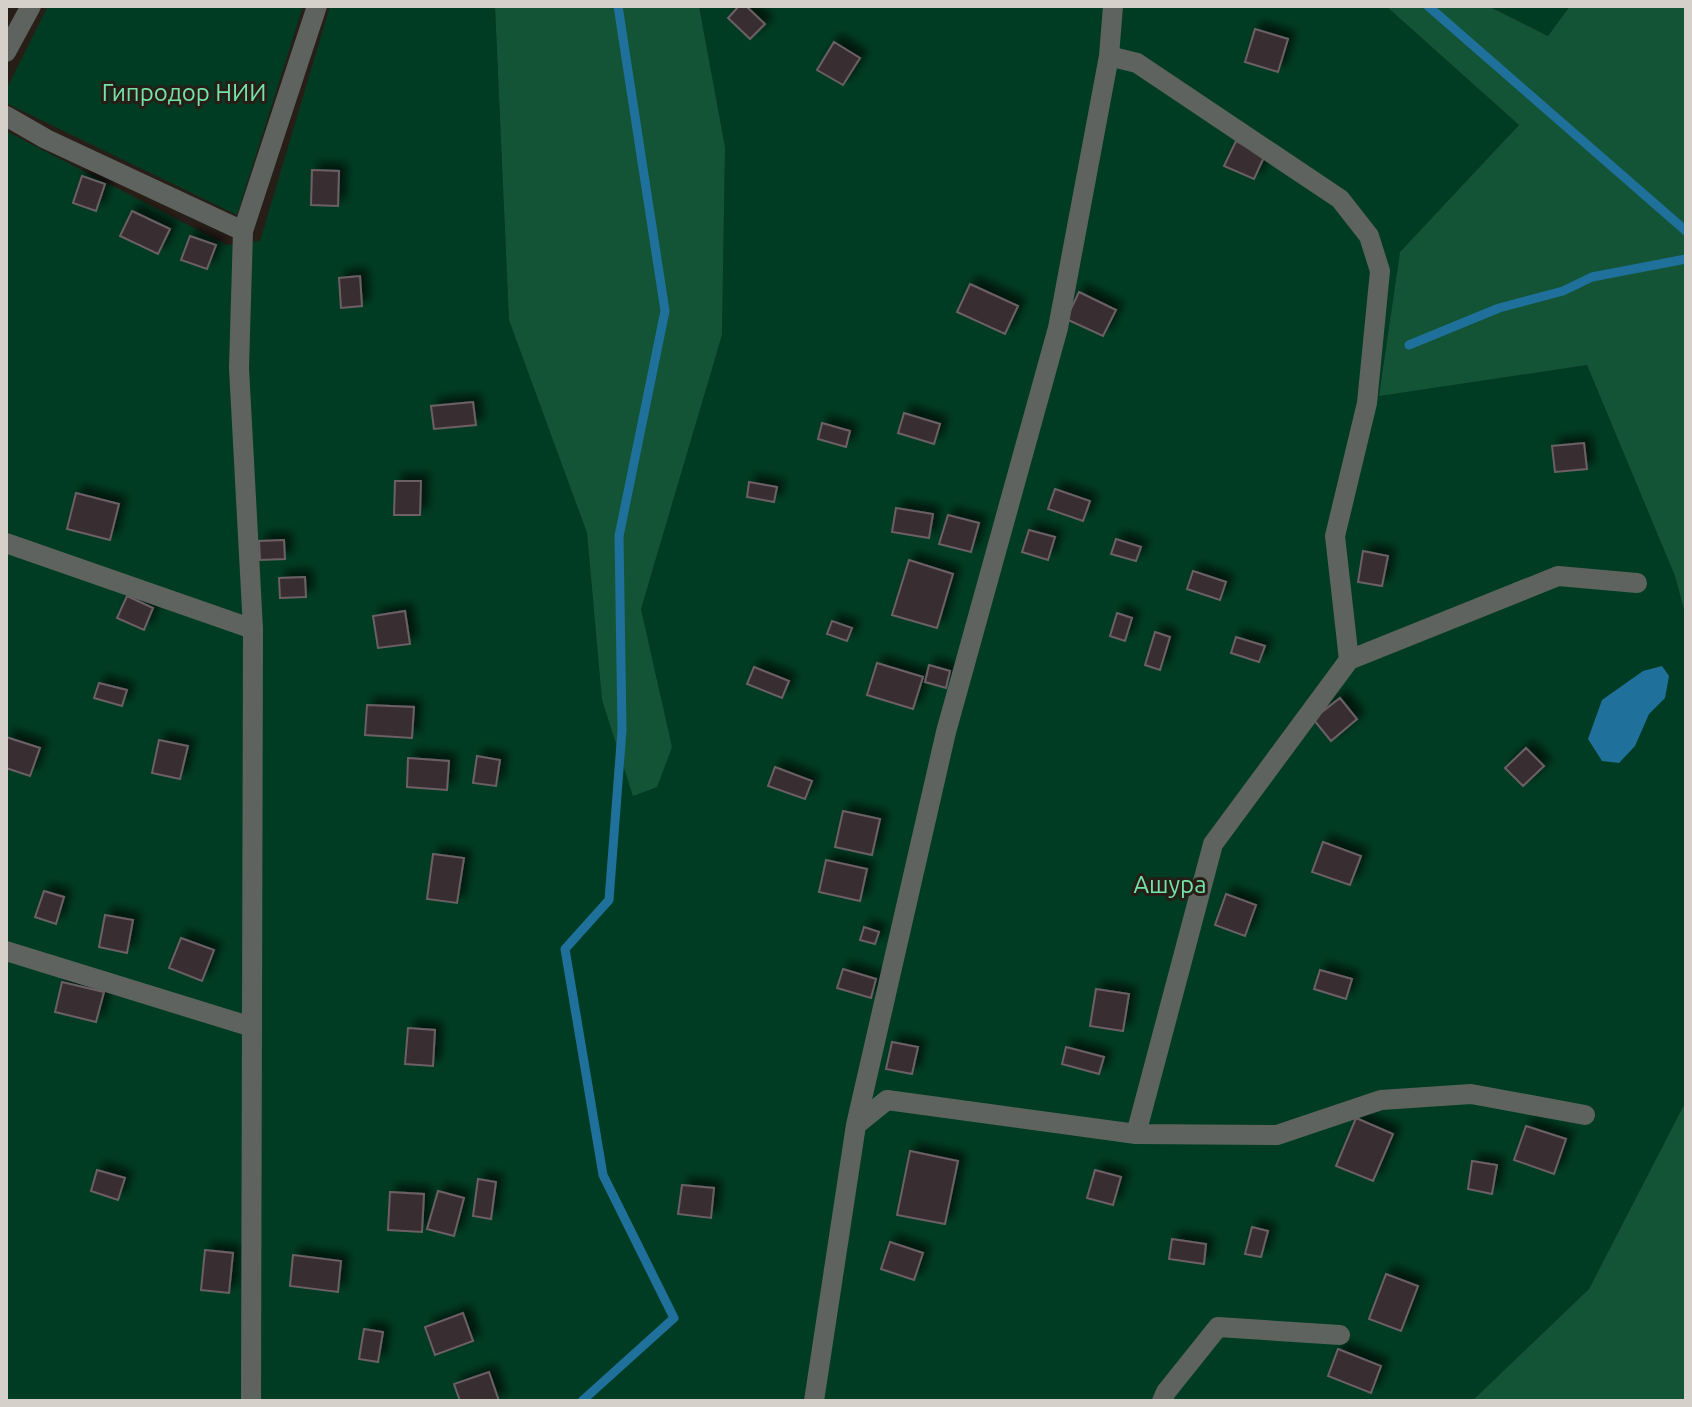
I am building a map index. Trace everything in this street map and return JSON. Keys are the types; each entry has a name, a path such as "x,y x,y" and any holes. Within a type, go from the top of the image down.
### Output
{"street":[{"path":"6,52 31,6"},
{"path":"251,1401 253,629 239,368 243,231 317,6"},
{"path":"814,1401 856,1125 946,732 1058,328 1109,56 1113,6"},
{"path":"1109,56 1137,63 1340,199 1369,236 1380,271 1367,403 1335,536 1349,660"},
{"path":"6,116 46,139 243,231"},
{"path":"6,543 253,629"},
{"path":"1136,1134 1213,844 1349,660 1558,576 1637,583"},
{"path":"6,951 252,1027"},
{"path":"856,1125 887,1100 1136,1134 1277,1135 1381,1100 1471,1094 1585,1115"},
{"path":"1162,1401 1218,1327 1340,1335"}],"green space":[{"name":"Гипродор НИИ","path":"48,6 303,6 237,215 6,103 6,90"},
{"name":"Ашура","path":"330,6 495,6 509,320 587,533 602,700 634,796 672,747 641,609 722,335 725,147 699,6 1386,6 1519,125 1400,252 1379,395 1587,365 1675,576 1686,617 1686,1101 1589,1289 1472,1401 6,1401 6,131 227,245 260,241"},
{"path":"495,6 699,6 725,147 722,335 641,609 672,747 657,787 633,796 602,700 587,533 509,320"},
{"path":"1386,6 1488,6 1548,36 1570,6 1686,6 1686,617 1675,576 1587,365 1379,396 1400,252 1519,125"},
{"path":"1488,6 1570,6 1548,36"},
{"path":"1686,1101 1686,1401 1472,1401 1589,1289"}],"water":[{"path":"1662,666 1669,676 1665,698 1649,714 1635,746 1619,763 1602,761 1588,739 1602,700 1643,671"}],"building":[{"path":"739,6 746,6 765,24 750,39 728,18"},
{"path":"1255,29 1288,39 1278,72 1245,62"},
{"path":"834,42 860,58 843,85 817,70"},
{"path":"1236,141 1265,155 1254,179 1224,166"},
{"path":"312,170 339,171 338,206 311,205"},
{"path":"82,176 105,184 96,211 73,203"},
{"path":"132,211 170,229 158,254 120,236"},
{"path":"190,236 216,245 207,269 181,260"},
{"path":"360,276 362,306 341,308 339,278"},
{"path":"970,284 1018,306 1005,334 957,312"},
{"path":"1079,292 1116,310 1103,336 1066,319"},
{"path":"473,402 476,425 434,429 431,406"},
{"path":"904,413 940,424 934,444 898,433"},
{"path":"822,423 850,431 846,447 818,439"},
{"path":"1584,443 1587,469 1555,472 1552,446"},
{"path":"395,481 421,481 420,515 394,515"},
{"path":"749,482 777,487 774,502 747,497"},
{"path":"1055,489 1090,501 1083,521 1048,509"},
{"path":"76,493 119,504 110,540 67,529"},
{"path":"896,508 933,514 929,538 892,532"},
{"path":"948,515 979,523 971,552 939,544"},
{"path":"1029,530 1055,537 1048,560 1022,552"},
{"path":"1116,539 1141,547 1136,561 1111,554"},
{"path":"284,540 285,559 260,560 259,541"},
{"path":"1363,551 1388,556 1382,586 1358,582"},
{"path":"909,560 953,574 937,628 892,615"},
{"path":"1193,571 1226,582 1220,600 1187,589"},
{"path":"305,577 306,597 280,598 279,578"},
{"path":"127,596 153,608 144,630 117,618"},
{"path":"405,611 410,644 378,648 373,616"},
{"path":"1117,613 1132,618 1125,641 1110,636"},
{"path":"832,621 852,628 847,641 827,634"},
{"path":"1155,632 1170,637 1160,670 1145,665"},
{"path":"1236,637 1265,646 1259,662 1231,653"},
{"path":"877,663 923,677 913,709 867,695"},
{"path":"929,665 950,671 946,688 925,682"},
{"path":"754,667 789,681 782,698 747,684"},
{"path":"99,683 127,690 122,706 94,698"},
{"path":"1340,698 1357,719 1331,741 1313,719"},
{"path":"367,705 414,707 412,738 365,735"},
{"path":"6,737 40,748 30,776 6,768"},
{"path":"159,740 188,746 180,779 152,773"},
{"path":"1526,748 1544,766 1523,786 1505,768"},
{"path":"477,756 500,760 496,786 473,783"},
{"path":"408,758 449,761 447,790 407,787"},
{"path":"775,767 812,781 805,799 768,786"},
{"path":"843,811 880,819 872,855 835,847"},
{"path":"1323,842 1361,856 1350,885 1312,872"},
{"path":"433,854 464,858 457,903 427,899"},
{"path":"826,860 867,869 860,901 819,892"},
{"path":"44,891 64,897 56,924 35,917"},
{"path":"1226,894 1256,905 1245,936 1215,925"},
{"path":"105,915 133,920 127,953 99,947"},
{"path":"864,927 879,932 875,944 860,940"},
{"path":"181,938 214,950 202,981 169,968"},
{"path":"843,969 876,979 871,998 837,988"},
{"path":"1320,970 1352,979 1346,999 1314,989"},
{"path":"62,982 104,992 96,1022 55,1012"},
{"path":"1096,989 1129,994 1123,1031 1090,1026"},
{"path":"408,1028 435,1030 433,1066 405,1064"},
{"path":"892,1042 918,1047 912,1074 886,1069"},
{"path":"1066,1047 1104,1057 1099,1074 1062,1064"},
{"path":"1356,1118 1393,1134 1373,1181 1336,1166"},
{"path":"1526,1126 1566,1139 1554,1174 1514,1160"},
{"path":"910,1151 958,1161 945,1224 897,1215"},
{"path":"1472,1161 1497,1165 1492,1194 1468,1189"},
{"path":"97,1170 125,1178 118,1200 91,1191"},
{"path":"1095,1170 1121,1177 1113,1205 1087,1198"},
{"path":"478,1179 496,1182 491,1219 473,1216"},
{"path":"682,1185 714,1188 711,1218 678,1214"},
{"path":"438,1191 464,1198 454,1236 427,1229"},
{"path":"390,1192 424,1194 422,1232 388,1230"},
{"path":"1252,1227 1268,1231 1261,1257 1245,1254"},
{"path":"1172,1239 1206,1244 1204,1264 1169,1259"},
{"path":"890,1242 923,1253 914,1280 881,1269"},
{"path":"205,1250 233,1253 229,1293 201,1290"},
{"path":"293,1255 341,1261 338,1292 290,1286"},
{"path":"1386,1274 1418,1286 1401,1331 1369,1319"},
{"path":"463,1313 473,1341 435,1355 425,1327"},
{"path":"364,1329 383,1332 378,1362 359,1359"},
{"path":"1338,1349 1381,1366 1371,1393 1328,1376"},
{"path":"489,1372 499,1401 460,1401 454,1384"}],"waterway":[{"path":"582,1401 674,1318 603,1175 565,949 609,900 622,730 619,536 665,311 618,6"},
{"path":"1428,6 1686,231"},
{"path":"1409,345 1499,308 1563,291 1592,277 1686,259"}]}
